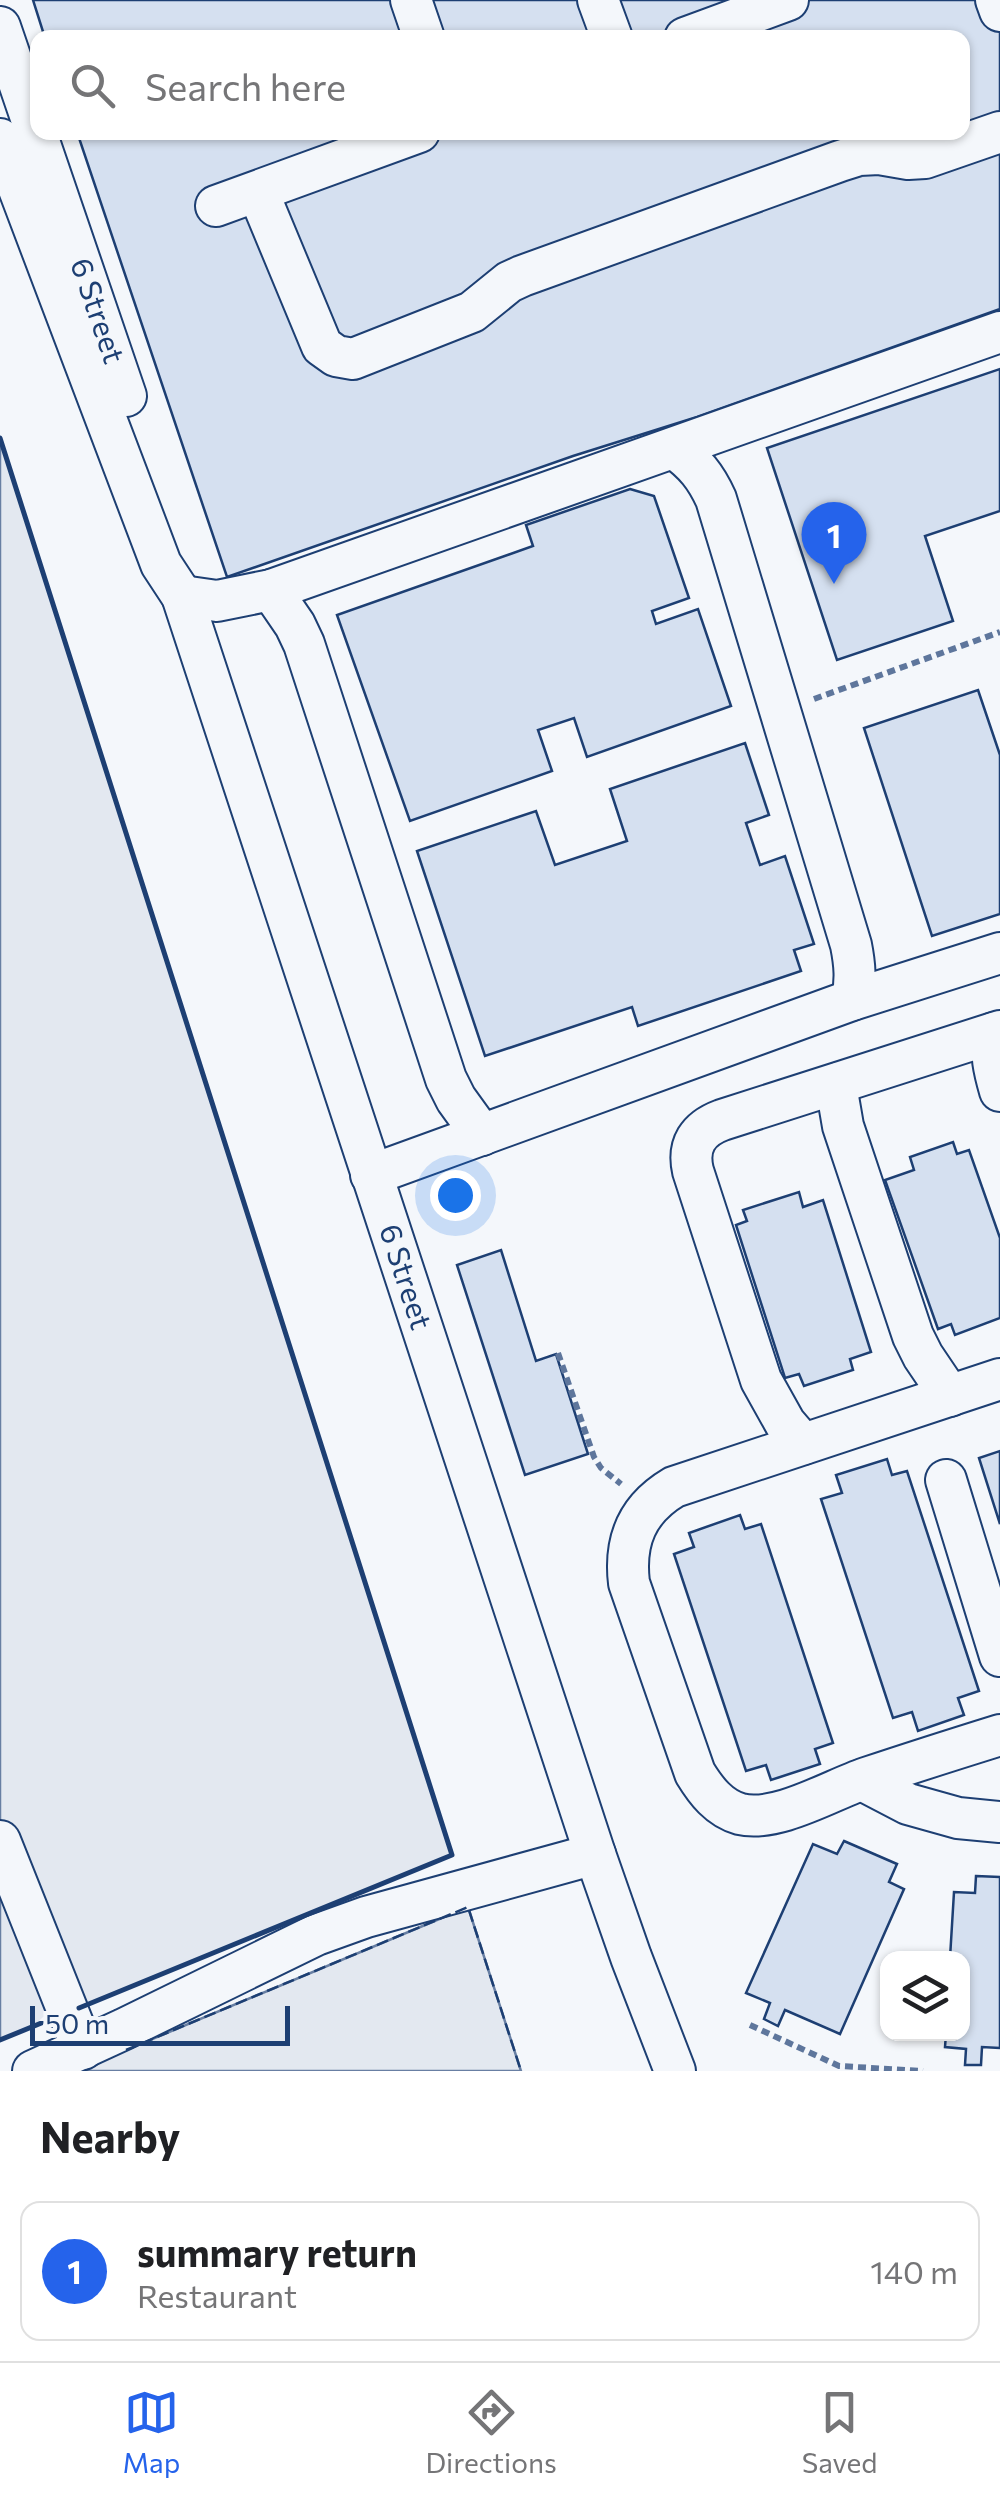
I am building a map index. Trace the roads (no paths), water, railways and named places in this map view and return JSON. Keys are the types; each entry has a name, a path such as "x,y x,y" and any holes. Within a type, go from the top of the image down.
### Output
{"street":[{"path":"410,0 421,30"},
{"path":"598,0 609,30"},
{"path":"706,30 787,0"},
{"path":"996,0 1000,10"},
{"name":"6 Street","path":"0,27 30,115"},
{"path":"258,192 322,346 336,356 353,359 472,312 522,276 840,161 879,154 925,158 1000,132"},
{"name":"6 Street","path":"0,139 161,564 182,596 595,1854 675,2071"},
{"name":"6 Street","path":"39,140 175,540 182,596"},
{"path":"216,206 398,140"},
{"path":"0,234 45,255"},
{"path":"182,596 217,601 271,590 1000,332"},
{"path":"674,448 693,461 716,500 855,963 852,1000"},
{"path":"271,590 304,644 446,1079 482,1135"},
{"path":"371,1176 852,1000 1000,953"},
{"path":"803,1444 772,1404 761,1380 690,1158 692,1144 710,1125 997,1032"},
{"path":"997,1032 991,1049 1000,1091"},
{"path":"839,1083 843,1126 913,1336 950,1396"},
{"path":"1000,1379 674,1488 650,1505 632,1534 627,1566 629,1583 695,1773 721,1805 740,1814 760,1816 781,1811 1000,1735"},
{"path":"946,1480 1000,1656"},
{"path":"862,1780 908,1804 958,1818 1000,1822"},
{"path":"0,1841 83,2049"},
{"path":"33,2071 316,1935 366,1916 595,1854"},
{"name":"6 Street","path":"630,1957 654,2071"}],"place":[{"name":"summary return","path":"834,584"}]}
